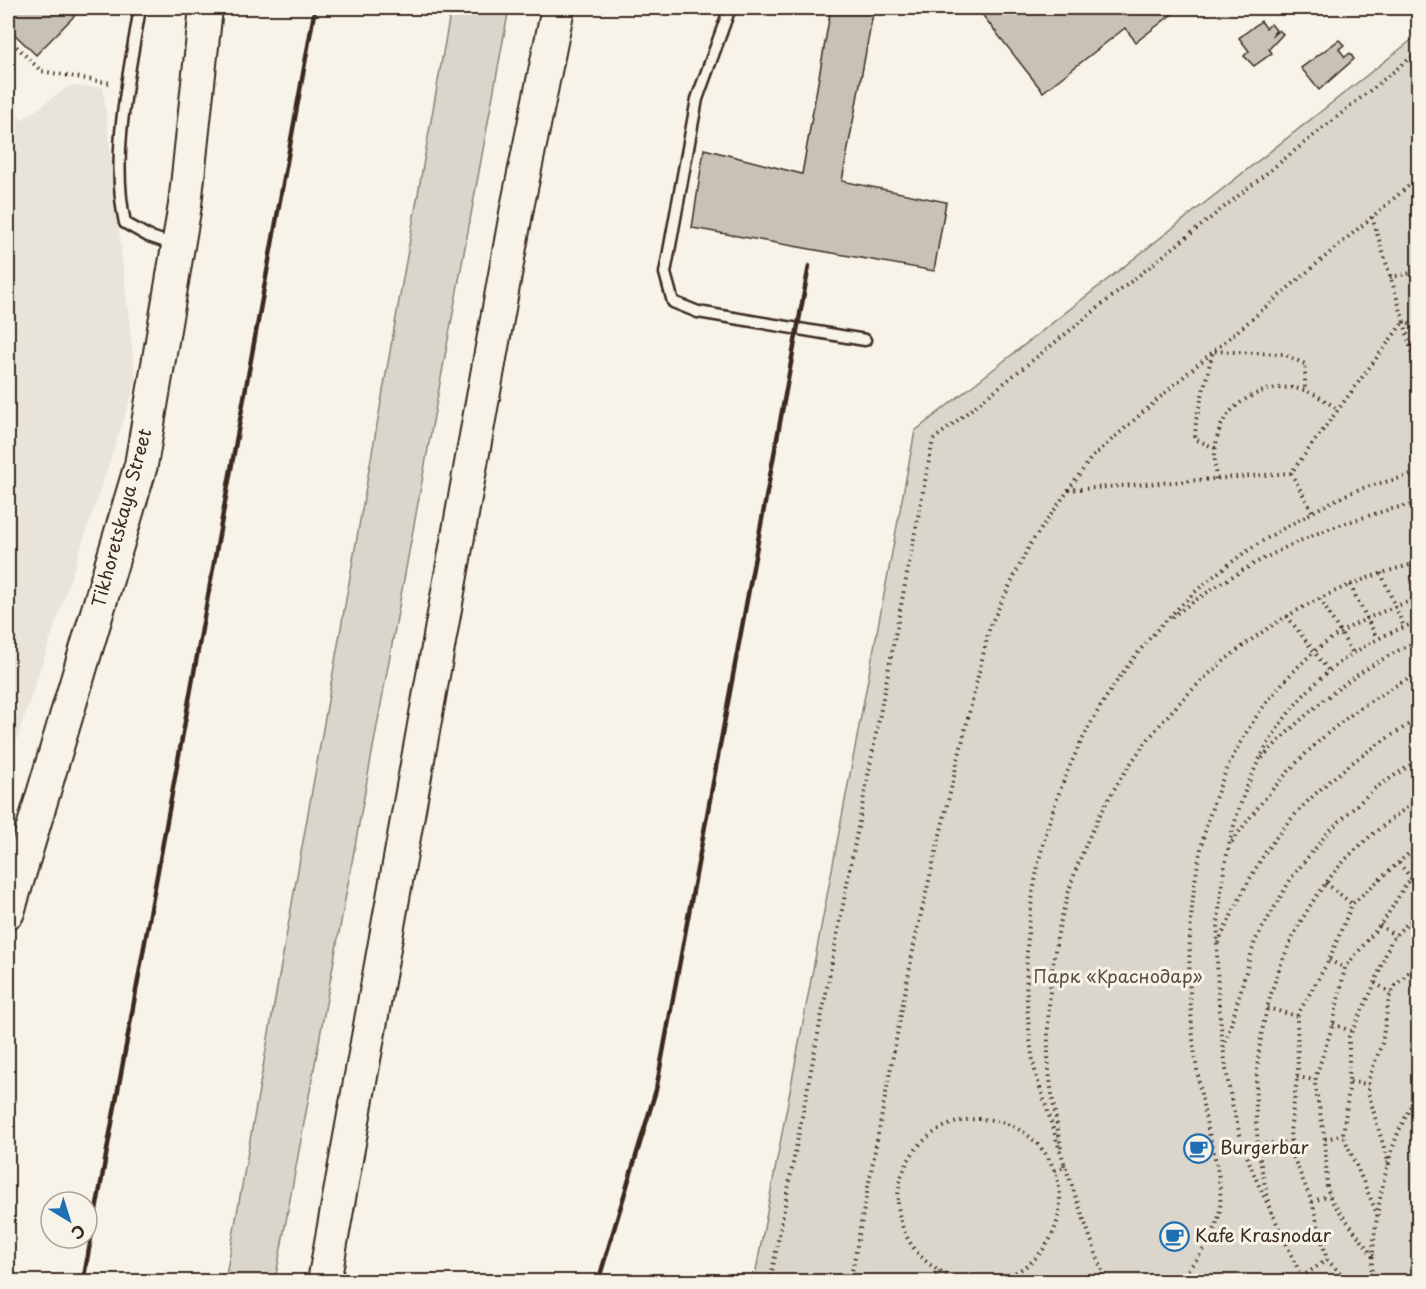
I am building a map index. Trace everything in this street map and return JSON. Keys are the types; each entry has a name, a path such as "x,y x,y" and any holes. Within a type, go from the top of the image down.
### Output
{"street":[{"name":"Tikhoretskaya Street","path":"8,912 141,465 178,246 206,8"},
{"path":"324,1281 517,208 558,8"}],"lane":[{"path":"140,8 127,86 119,173 125,223 148,236 178,246"},
{"path":"730,8 697,99 665,273 673,302 698,312 865,340"}],"path":[{"path":"8,38 41,71 127,86"},
{"path":"770,1281 933,440 1419,52"},
{"path":"850,1281 916,934 990,626 1029,546 1091,459 1213,351 1419,178"},
{"path":"1372,217 1404,321 1419,380"},
{"path":"1390,277 1419,272"},
{"path":"1404,321 1419,329"},
{"path":"1067,490 1291,473 1404,321"},
{"path":"1213,351 1283,354 1305,364 1305,391"},
{"path":"1213,351 1196,420 1194,439 1215,448"},
{"path":"1216,479 1215,448 1220,428 1228,414 1242,401 1262,392 1283,387 1305,391 1339,410"},
{"path":"1291,473 1312,513"},
{"path":"1106,1281 1065,1167 1034,1063 1025,970 1027,927 1035,871 1060,789 1085,733 1123,673 1160,626 1207,580 1264,539 1312,513 1359,490 1419,473"},
{"path":"1160,626 1220,582 1264,557 1327,528 1402,506 1419,504"},
{"path":"1065,1167 1048,1054 1055,955 1065,903 1079,861 1101,812 1126,770 1159,725 1193,688 1241,648 1287,616 1350,585 1417,563 1419,572"},
{"path":"1382,573 1404,627"},
{"path":"1350,585 1377,638"},
{"path":"1175,1281 1201,1252 1219,1212 1220,1202 1216,1160 1196,1060 1188,992 1188,939 1205,832 1216,792 1242,738 1271,696 1314,651 1367,619 1419,598"},
{"path":"1320,599 1352,652"},
{"path":"1287,616 1328,670"},
{"path":"1327,1260 1302,1279 1244,1148 1230,1095 1223,1051 1216,947 1219,902 1235,821 1255,765 1281,723 1328,670 1352,652 1377,638 1419,622"},
{"path":"1255,765 1320,701 1354,675 1419,641"},
{"path":"1230,845 1263,799 1300,758 1346,717 1385,690 1419,674"},
{"path":"1216,947 1267,850 1288,822 1351,762 1419,719"},
{"path":"1223,1051 1256,941 1292,877 1329,831 1374,789 1419,760"},
{"path":"1272,1213 1261,1172 1254,1095 1267,1008 1298,926 1326,883 1346,859 1378,829 1419,799"},
{"path":"1349,1281 1327,1260 1312,1202 1292,1154 1297,1077 1297,1016 1329,960 1352,904 1419,844"},
{"path":"1399,863 1412,879"},
{"path":"1373,1256 1329,1195 1325,1139 1315,1080 1333,1024 1345,968 1380,925 1412,879 1419,873"},
{"path":"1326,883 1352,904"},
{"path":"1378,1216 1343,1135 1350,1082 1351,1031 1395,936 1419,915"},
{"path":"1380,925 1395,936"},
{"path":"1329,960 1345,968"},
{"path":"1389,1165 1368,1092 1369,1084 1382,1043 1391,993 1419,962"},
{"path":"1375,983 1391,993"},
{"path":"1267,1008 1297,1016"},
{"path":"1333,1024 1351,1031"},
{"path":"1297,1077 1315,1080"},
{"path":"1350,1082 1369,1084"},
{"path":"1371,1281 1378,1216 1389,1165 1397,1137 1419,1091"},
{"path":"980,1119 999,1121 1017,1128 1033,1138 1046,1153 1054,1170 1059,1188 1060,1208 1056,1227 1047,1244 1035,1259 1022,1269 990,1281 973,1281 940,1271 914,1250 900,1218 899,1183 914,1151 926,1138 942,1127 960,1121 980,1119"},
{"path":"1325,1139 1343,1135"},
{"path":"1259,1144 1291,1143"},
{"path":"1054,1170 1065,1167"},
{"path":"1312,1202 1329,1195"},
{"path":"933,1281 940,1271"}],"shaded area":[{"path":"69,86 103,87 136,383 8,766 8,104 22,120"}],"green space":[{"path":"451,8 509,8 275,1281 225,1281"},
{"name":"Парк «Краснодар»","path":"1418,35 1418,1281 754,1281 915,431"}],"building":[{"path":"8,8 82,8 36,55 8,28"},
{"path":"831,8 874,8 842,181 946,202 934,271 692,228 704,149 802,174"},
{"path":"977,8 1180,8 1136,42 1125,28 1043,92"},
{"path":"1261,21 1266,28 1271,24 1276,30 1272,36 1279,30 1283,34 1269,49 1272,53 1254,66 1244,56 1249,51 1239,38"},
{"path":"1339,40 1344,45 1339,49 1345,57 1350,53 1354,59 1319,90 1301,68"}],"railway":[{"path":"83,1282 315,8"},
{"path":"598,1282 656,1090 809,266"}],"place":[{"name":"Burgerbar","path":"1199,1148"},
{"name":"Kafe Krasnodar","path":"1174,1236"}]}
